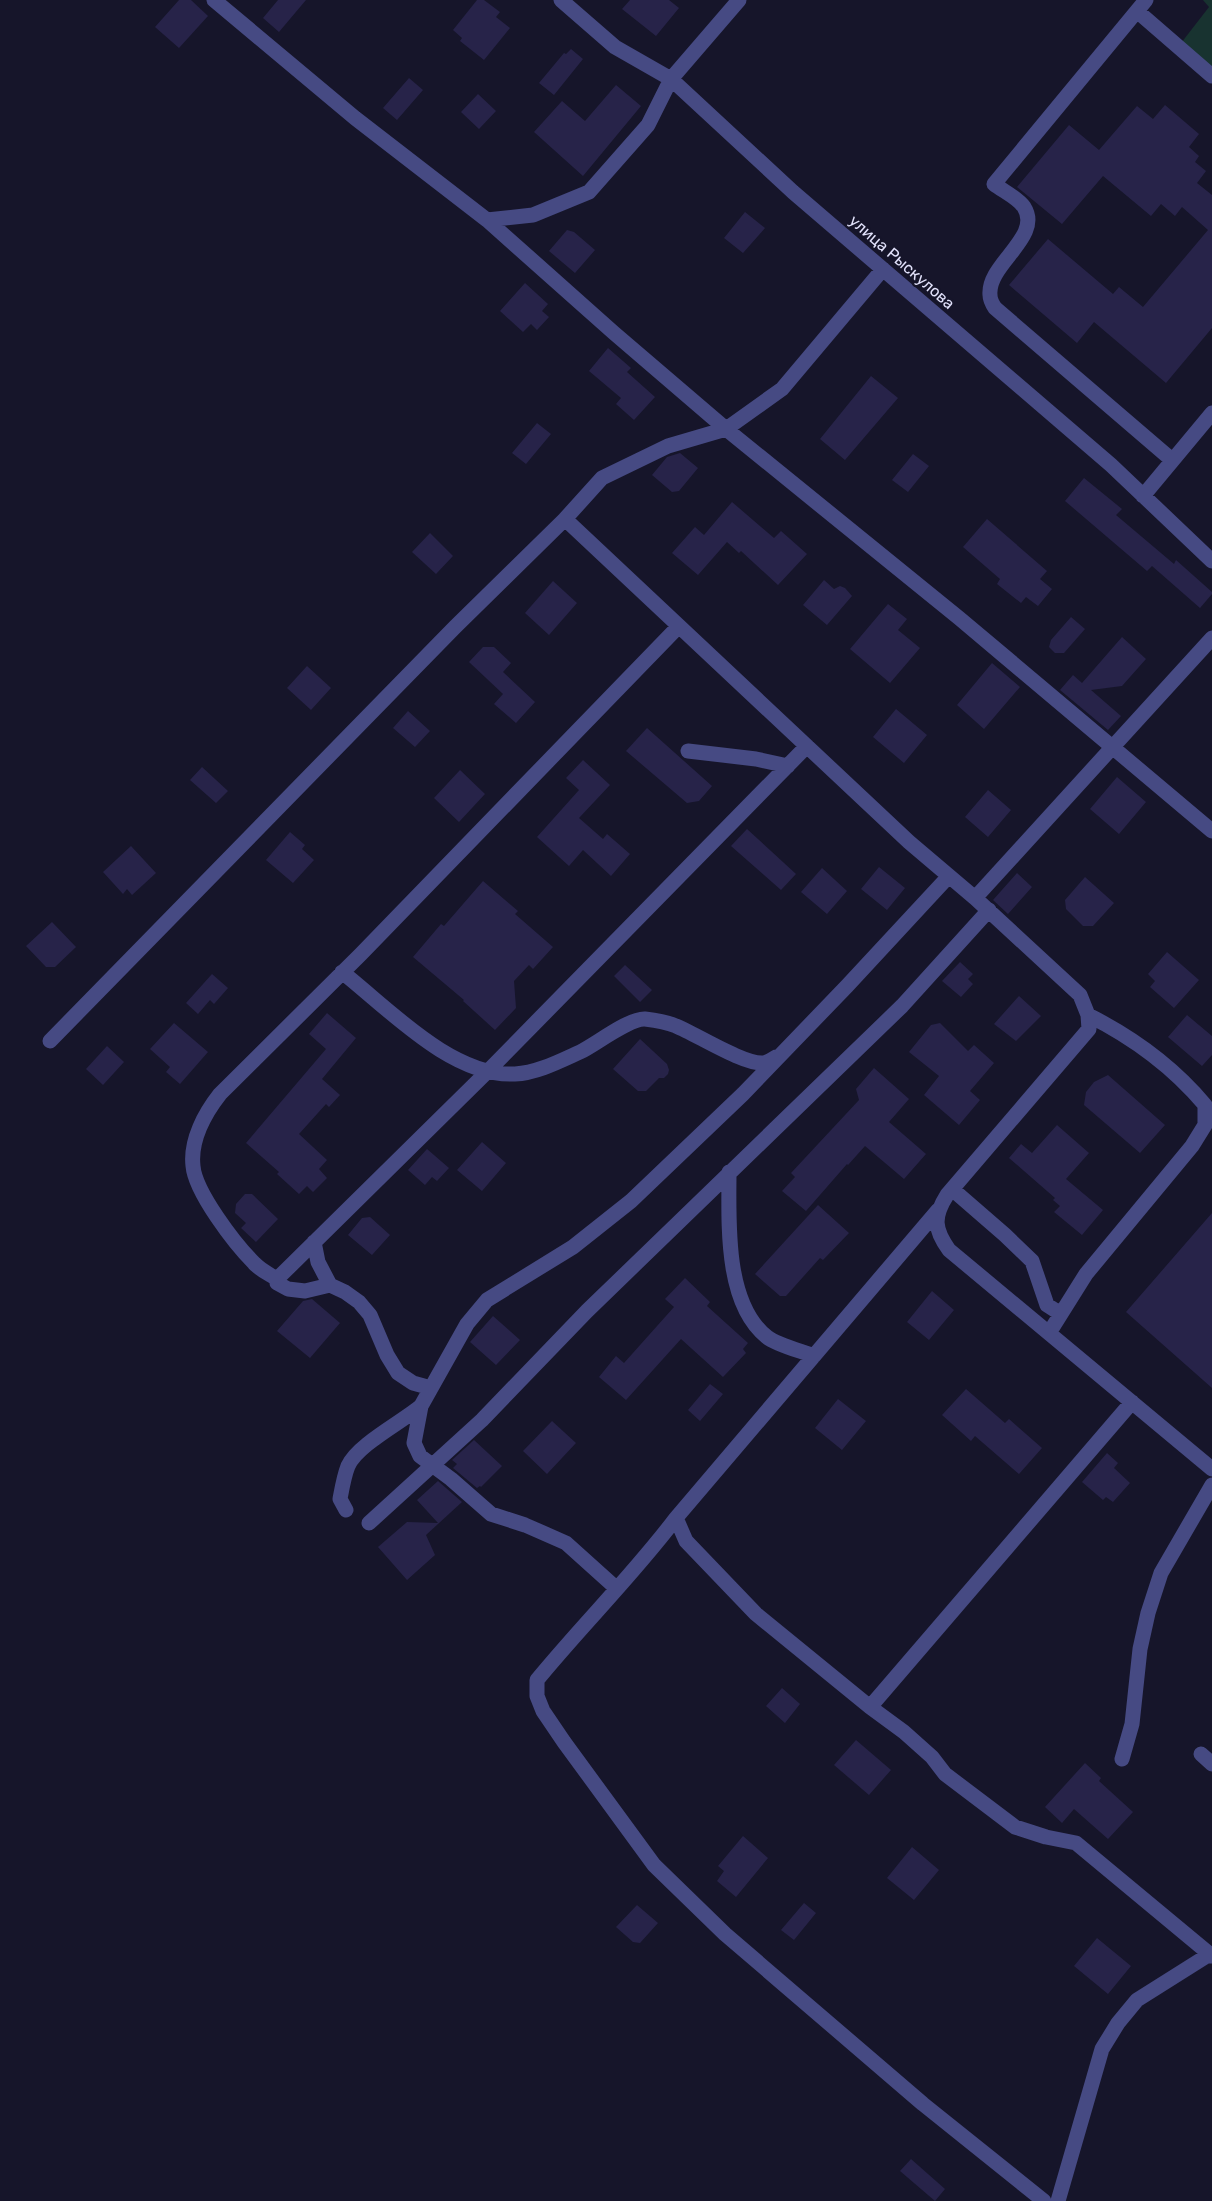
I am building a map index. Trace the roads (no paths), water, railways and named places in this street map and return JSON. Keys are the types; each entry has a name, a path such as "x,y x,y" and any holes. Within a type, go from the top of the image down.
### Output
{"street":[{"path":"214,0 355,118 487,220 726,429 1113,746 1212,831"},
{"name":"улица Рыскулова","path":"561,0 615,47 671,79 793,192 1111,465 1212,561"},
{"path":"487,220 533,215 589,192 648,125 671,79 740,0"},
{"path":"1172,460 995,308 990,295 992,281 1025,233 1028,219 1023,206 994,184 1141,6 1212,76"},
{"path":"50,1041 455,627 565,519 602,478 668,446 726,429 782,389 883,269"},
{"path":"1143,496 1212,413"},
{"path":"565,519 909,842 1074,987 1088,1015 1089,1029 952,1189 938,1210 676,1518 644,1559 537,1680 537,1696 543,1711 654,1865 725,1934 923,2104 1044,2201"},
{"path":"330,1285 305,1292 288,1289 256,1265 236,1244 198,1185 193,1166 196,1140 208,1110 220,1094 679,626"},
{"path":"975,898 1212,638"},
{"path":"277,1279 488,1071 807,746"},
{"path":"688,751 756,759 788,766"},
{"path":"616,1588 566,1543 525,1525 491,1514 420,1456 414,1443 421,1406 468,1324 487,1300 573,1247 631,1201 780,1056 949,876"},
{"path":"369,1523 482,1420 587,1311 902,1006 989,910"},
{"path":"342,972 428,1043 464,1064 488,1071 516,1074 547,1067 583,1051 616,1030 642,1019 674,1025 743,1059 763,1063 780,1056"},
{"path":"1049,1333 1086,1274 1192,1146 1205,1125 1205,1106 1185,1082 1118,1030 1088,1015"},
{"path":"729,1172 729,1230 736,1284 750,1316 768,1337 814,1356"},
{"path":"952,1189 1032,1261 1047,1305 1060,1314"},
{"path":"938,1210 937,1227 940,1238 949,1250 1212,1468"},
{"path":"314,1242 318,1262 330,1285 359,1302 370,1315 387,1355 398,1373 412,1383 431,1388"},
{"path":"870,1707 1132,1402"},
{"path":"346,1510 340,1499 348,1465 373,1438 403,1421 421,1406"},
{"path":"1122,1759 1132,1724 1140,1649 1161,1573 1212,1485"},
{"path":"676,1518 686,1542 756,1614 911,1738 932,1757 945,1774 1015,1827 1046,1837 1076,1843 1211,1955 1137,2000 1113,2031 1102,2049 1058,2201"}]}
